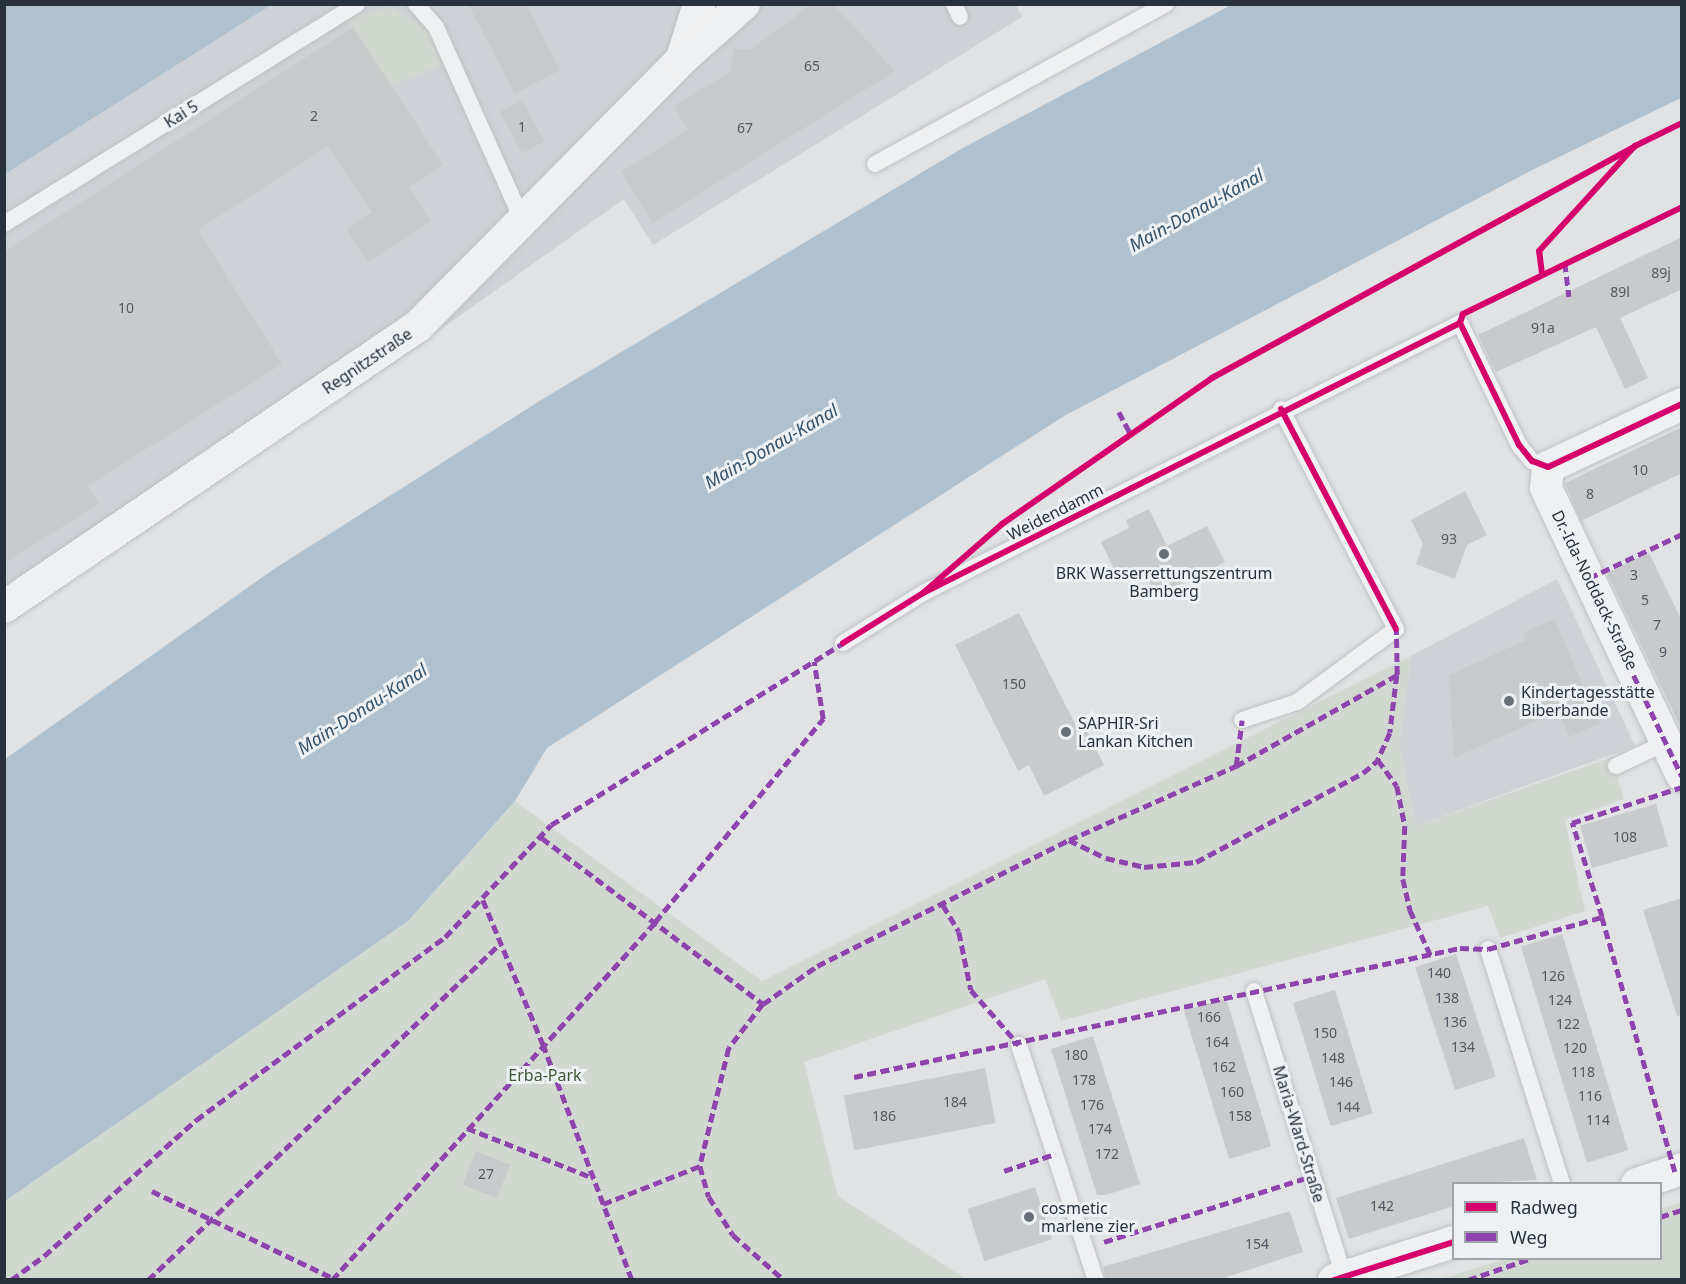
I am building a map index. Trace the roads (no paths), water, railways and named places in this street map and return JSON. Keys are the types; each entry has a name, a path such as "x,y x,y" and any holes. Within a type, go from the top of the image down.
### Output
{"street":[{"name":"Regnitzstraße","path":"682,59 699,4"},
{"name":"Regnitzstraße","path":"4,607 418,326 524,224 682,59 744,4"},
{"path":"1548,467 1682,404"},
{"name":"Dr.-Ida-Noddack-Straße","path":"1548,467 1546,488 1682,777"},
{"path":"1643,1182 1682,1169"},
{"name":"Maria-Ward-Straße","path":"1339,1278 1452,1243"}],"lane":[{"name":"Kai 5","path":"4,224 357,4"},
{"path":"416,4 436,27 524,224"},
{"path":"875,164 1166,4"},
{"name":"Weidendamm","path":"843,643 923,593 1281,409 1460,323 1519,445 1532,461 1548,467"},
{"path":"1242,720 1298,702 1396,629 1281,409"},
{"path":"1616,766 1667,742"},
{"path":"1488,949 1561,1182"},
{"name":"Maria-Ward-Straße","path":"1254,991 1339,1278"},
{"path":"1019,1045 1096,1280"}],"water":[{"path":"5,4 271,4 271,5 5,174"},
{"name":"Main-Donau-Kanal","path":"1231,5 1681,5 1681,98 1532,170 1064,416 547,748 515,801 408,921 5,1201 5,759 274,569 546,397 961,149"}],"place":[{"name":"BRK Wasserrettungszentrum Bamberg","path":"1164,554"},
{"name":"Kindertagesstätte Biberbande","path":"1509,701"},
{"name":"SAPHIR-Sri Lankan Kitchen","path":"1066,732"},
{"name":"cosmetic marlene zier","path":"1029,1217"}],"park label":[{"name":"Erba-Park","path":"545,1075"}]}
